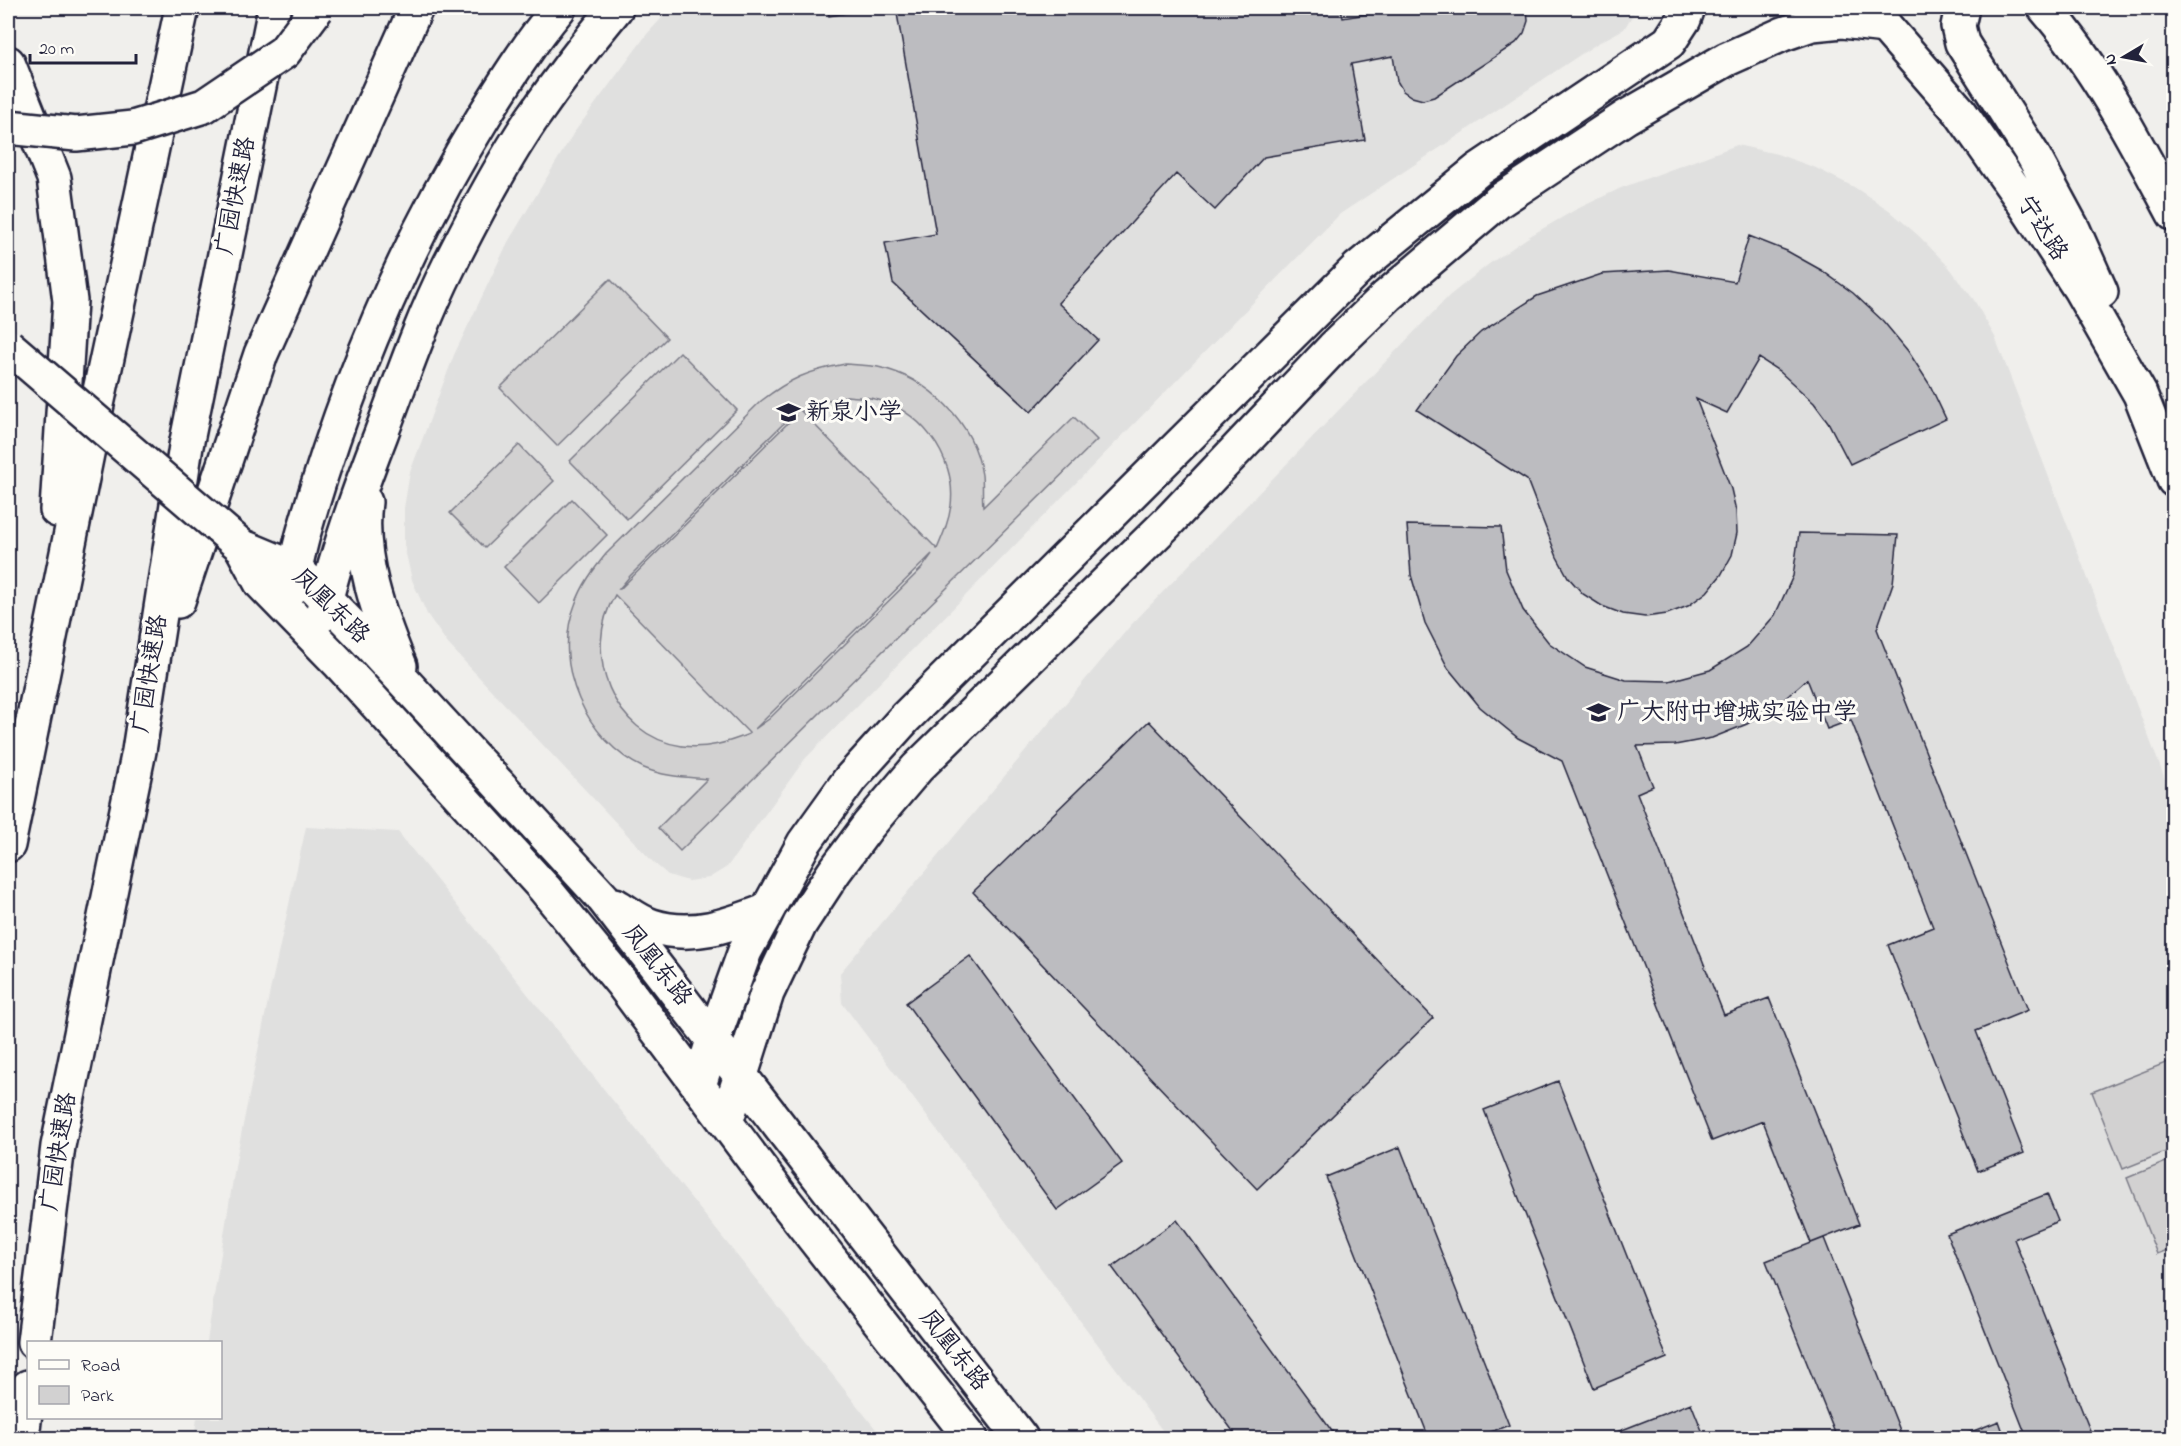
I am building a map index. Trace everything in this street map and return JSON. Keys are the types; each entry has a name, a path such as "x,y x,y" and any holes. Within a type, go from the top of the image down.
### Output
{"main road":[{"path":"8,845 92,425 182,8"},
{"name":"广园快速路","path":"34,1341 58,1146 139,751 186,446 275,8"},
{"path":"8,127 76,134 133,128 204,106 284,52 317,8"},
{"path":"313,237 393,8"},
{"path":"139,751 179,598 261,354 416,8"},
{"path":"286,609 304,530 332,440 370,337 449,173 497,96 559,8"},
{"path":"317,640 326,598 371,460 410,354 438,290 486,196 530,121 616,8"},
{"path":"699,1086 745,951 804,843 843,788 906,717 1358,268 1478,170 1669,42 1684,19 1688,8"},
{"path":"1962,8 1958,26 1962,43 2033,156 2073,229 2111,315 2140,394"},
{"path":"2034,8 2055,14 2102,86 2143,155 2174,214"},
{"path":"726,1122 767,993 800,924 868,826 918,768 1167,523 1333,348 1387,296 1499,201 1626,117 1727,59 1812,24 1875,17"},
{"name":"宁达路","path":"1875,17 1960,112 2020,197 2080,289 2140,394 2174,480"},
{"path":"8,63 54,178 70,301 62,454 42,674"},
{"name":"凤凰东路","path":"8,346 241,546 296,568 326,598 603,898 1021,1438"},
{"path":"371,460 363,517 369,574 386,631 408,687"},
{"name":"凤凰东路","path":"241,546 261,583 317,640 546,889 621,982 780,1195 971,1438"},
{"path":"603,898 650,925 675,931 696,932 731,924 766,911"},
{"path":"22,1438 27,1396"}],"shaded area":[{"name":"新泉小学","path":"671,8 1637,8 1624,29 1598,43 1340,214 805,759 727,867 709,878 688,881 668,875 653,862 448,644 427,614 412,580 404,545 404,508 410,472 454,355 508,242 573,134 647,34"},
{"name":"广大附中增城实验中学","path":"1737,145 1777,154 1816,168 1854,187 1889,210 1920,237 1949,267 1974,300 1995,337 2173,800 2173,1438 1168,1438 842,1003 840,973 1131,625 1449,296 1489,264 1530,236 1575,210 1621,188"},
{"path":"306,827 398,832 883,1438 194,1438 197,1419 222,1419 222,1341 207,1341 237,1155"}],"green space":[{"path":"610,279 667,338 557,446 500,388"},
{"path":"680,352 737,410 627,519 570,461"},
{"path":"845,364 866,365 897,373 915,381 946,405 970,437 977,456 982,475 983,507 1074,417 1097,440 680,851 658,828 707,779 668,775 644,768 624,756 606,740 591,721 579,699 571,676 568,652 569,628 575,605 588,578 606,554 761,401 791,381","holes":["847,396 870,398 888,403 904,411 931,436 948,469 951,487 949,517 937,549 801,411 823,401","796,415 619,589 630,576 782,425","932,554 922,568 769,719 755,729","615,595 749,734 716,744 691,747 658,739 637,726 621,709 610,688 603,665 601,641 605,617"]},
{"path":"519,445 554,481 485,548 450,513"},
{"path":"572,499 607,535 539,603 504,567"},
{"path":"2173,1060 2173,1149 2123,1169 2092,1092"},
{"path":"2173,1159 2173,1248 2157,1254 2127,1178"}],"building":[{"path":"828,8 871,8 871,9 829,16"},
{"path":"896,8 1341,8 1343,18 1384,11 1384,8 1527,8 1528,21 1524,33 1516,43 1434,97 1423,100 1403,91 1397,81 1393,56 1351,64 1365,140 1264,157 1215,210 1176,174 1058,303 1098,340 1031,412 893,283 885,243 936,234"},
{"path":"1749,236 1787,251 1821,270 1853,293 1883,321 1908,351 1930,385 1946,419 1850,464 1828,422 1814,403 1779,371 1759,358 1727,413 1696,399 1731,489 1736,511 1737,533 1732,555 1721,575 1707,592 1688,606 1667,614 1645,617 1623,614 1602,606 1583,594 1568,577 1557,557 1527,480 1417,410 1456,356 1481,332 1537,296 1602,274 1669,270 1735,282"},
{"path":"1407,525 1501,527 1506,570 1523,610 1549,643 1585,667 1626,680 1669,681 1710,670 1747,647 1775,615 1793,576 1799,533 1898,535 1893,583 1877,629 2028,1010 1976,1031 2024,1153 1978,1171 1888,945 1933,927 1851,720 1827,729 1807,679 1779,704 1747,724 1712,738 1675,745 1637,746 1653,786 1637,793 1724,1015 1769,998 1859,1224 1811,1243 1763,1121 1712,1141 1562,761 1518,738 1480,707 1448,668 1425,623 1411,575"},
{"path":"1149,721 1433,1018 1257,1189 973,892"},
{"path":"970,956 1122,1163 1057,1210 906,1003"},
{"path":"1558,1081 1667,1358 1594,1388 1484,1110"},
{"path":"1400,1147 1509,1425 1475,1438 1429,1438 1326,1177"},
{"path":"2047,1194 2058,1221 2014,1239 2093,1438 2027,1438 1947,1234"},
{"path":"1177,1220 1337,1438 1238,1438 1112,1267"},
{"path":"1824,1238 1903,1438 1837,1438 1766,1261"},
{"path":"1691,1403 1705,1438 1619,1438 1617,1432"},
{"path":"1999,1421 2005,1438 1958,1438 1958,1437"}],"place":[{"name":"新泉小学","path":"788,413"},
{"name":"广大附中增城实验中学","path":"1599,713"}]}
